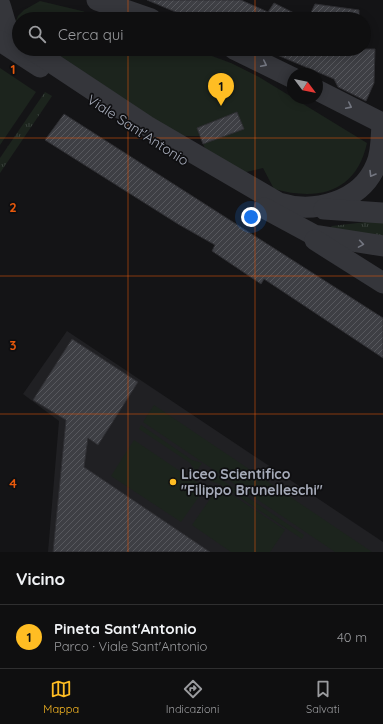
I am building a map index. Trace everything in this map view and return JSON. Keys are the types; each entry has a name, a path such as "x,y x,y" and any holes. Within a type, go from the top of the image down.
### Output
{"street":[{"path":"97,0 131,12"},
{"path":"0,5 7,30 12,37"},
{"name":"Viale Sant'Antonio","path":"0,41 12,49"},
{"name":"Viale Sant'Antonio","path":"23,56 166,148 285,212 322,237 383,246"},
{"name":"Viale Sant'Antonio","path":"42,56 147,126 279,204 285,212 383,283"},
{"path":"248,56 287,75"},
{"path":"323,93 383,119"},
{"name":"Viale Sant'Antonio","path":"285,212 330,205 352,195 362,186 373,172 378,160 383,119"},
{"name":"Viale Sant'Antonio","path":"285,212 383,213"}],"shaded area":[{"name":"Liceo Scientifico \"Filippo Brunelleschi\"","path":"67,331 383,542 383,552 48,552 59,421 23,394"}],"green space":[{"path":"40,1 85,12 22,12"},
{"path":"60,56 212,56 231,63 259,77 287,94 287,104 303,104 367,143 362,160 354,173 344,183 333,189 320,193 306,194 290,193 274,189 263,168 242,173 206,151 200,136 179,136"},
{"path":"0,68 36,92 0,145"},
{"path":"45,92 52,96 0,173 0,158"},
{"path":"383,220 383,237 330,228 332,226"},
{"path":"154,405 372,552 335,552 143,422"},
{"path":"141,425 192,460 202,463 196,472 190,463 139,429"},
{"path":"134,440 205,488 181,522 111,476"},
{"path":"216,472 222,480 304,535 302,539 220,484 210,481"},
{"path":"219,486 285,530 270,552 231,552 192,525"}],"building":[{"path":"147,0 241,0 268,12 175,12"},
{"path":"274,3 292,12 268,12"},
{"path":"315,4 359,10 359,12 311,12"},
{"path":"371,49 375,49 374,83 366,101 338,87 334,79 323,74 323,68 308,68 280,56 371,56"},
{"path":"237,112 244,129 203,144 197,128"},
{"path":"64,114 383,318 383,358 264,279 261,284 212,251 215,245 178,224 45,140"},
{"path":"72,339 138,382 98,445 88,438 84,467 210,552 53,552 66,420 33,400"}],"place":[{"name":"Pineta Sant'Antonio","path":"221,106"},
{"name":"Liceo Scientifico \"Filippo Brunelleschi\"","path":"173,482"}]}
